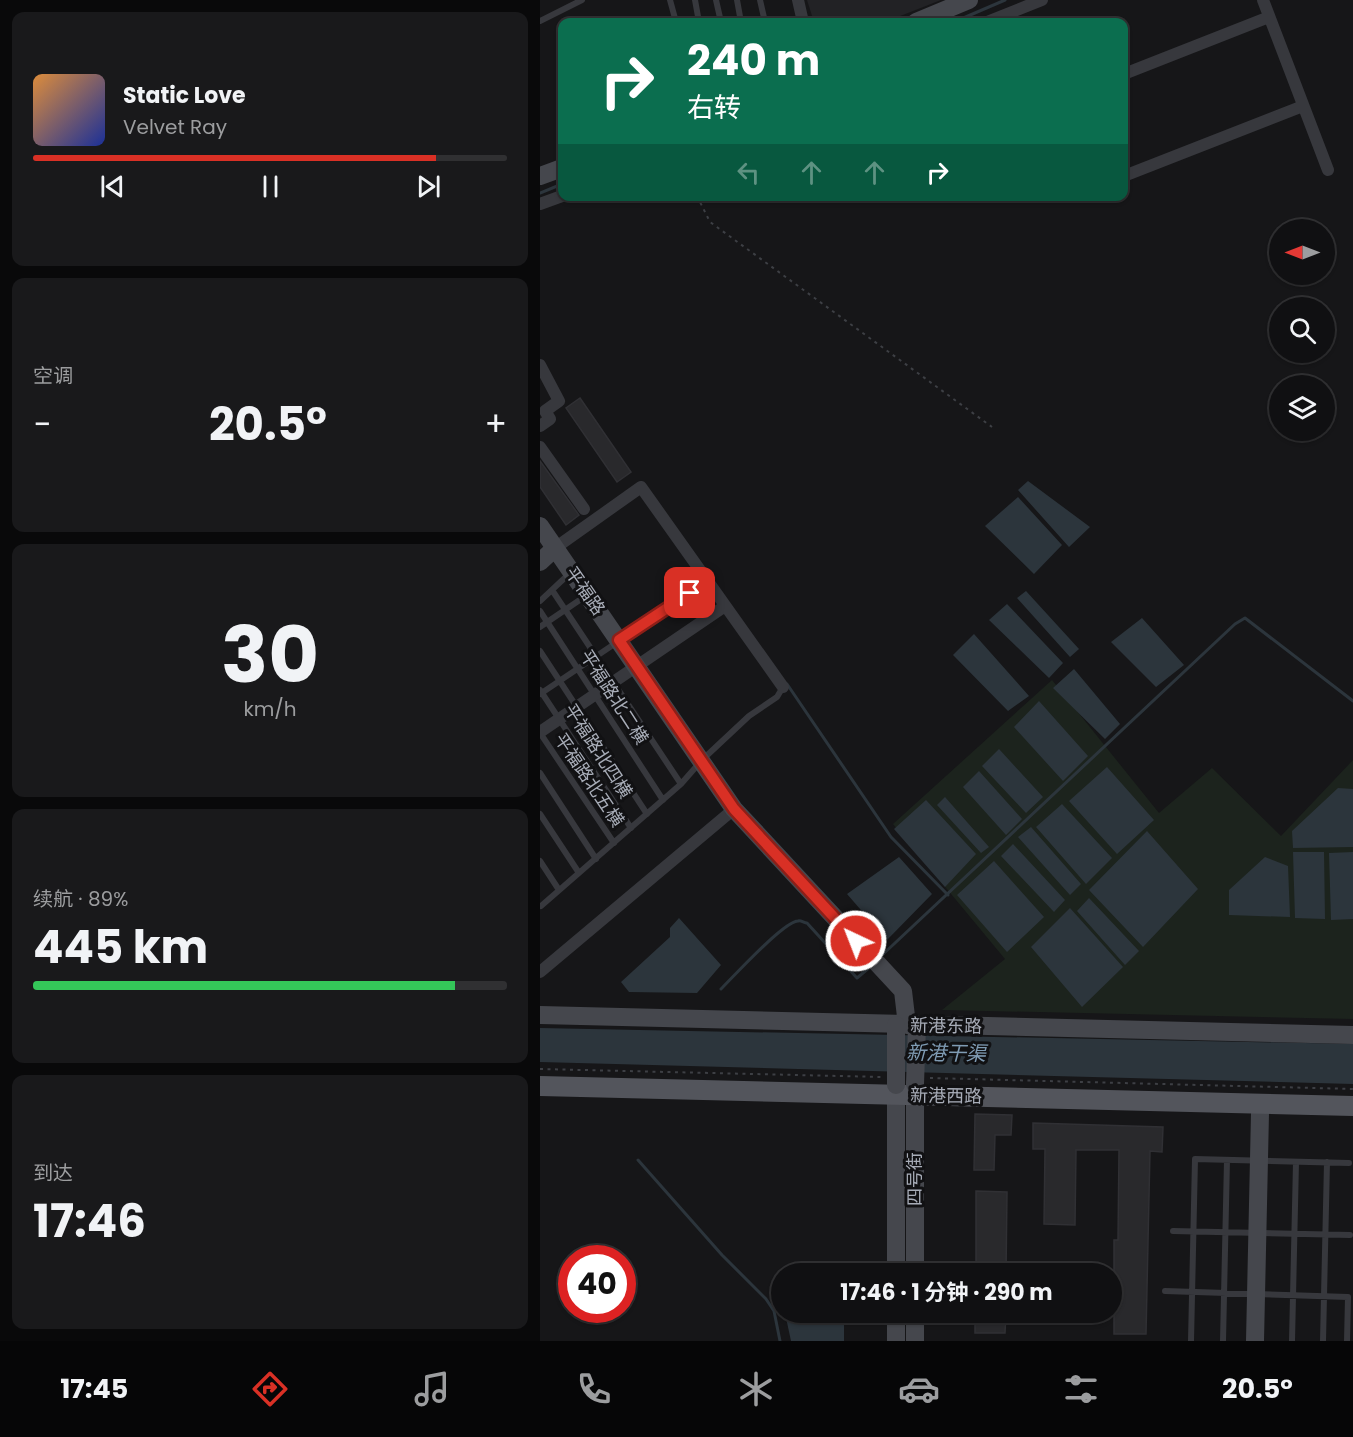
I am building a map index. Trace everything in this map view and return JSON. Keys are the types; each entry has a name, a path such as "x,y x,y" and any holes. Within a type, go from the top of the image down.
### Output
{"main road":[{"path":"929,18 969,0"},
{"path":"540,176 558,169"},
{"name":"平福路","path":"540,526 734,809 903,991 907,1025"},
{"path":"540,562 555,548"},
{"name":"新港东路","path":"540,1015 1353,1035"},
{"name":"四号街","path":"896,1263 889,1081 907,1025"},
{"name":"四号街","path":"907,1025 922,1081 915,1263"},
{"name":"新港西路","path":"540,1086 1353,1106"},
{"path":"1255,1341 1260,1113"},
{"path":"896,1323 896,1341"},
{"path":"915,1323 915,1341"}],"street":[{"path":"798,0 802,18"},
{"path":"997,18 1042,0"},
{"path":"1263,0 1328,170"},
{"path":"1128,72 1269,17"},
{"path":"1128,174 1303,106"},
{"path":"540,204 558,197"},
{"path":"540,365 559,401 545,411 550,419 540,426"},
{"path":"540,447 584,509"},
{"path":"555,548 641,487 783,687"},
{"path":"540,732 725,606"},
{"path":"540,972 734,809"}],"lane":[{"path":"540,21 582,0"},
{"path":"670,0 675,18"},
{"path":"694,0 698,18"},
{"path":"716,0 720,18"},
{"path":"736,0 740,18"},
{"path":"760,0 764,18"},
{"path":"540,601 572,571"},
{"path":"541,692 708,581"},
{"path":"552,590 681,784"},
{"path":"540,627 588,594"},
{"name":"平福路北二横","path":"540,610 663,800"},
{"path":"540,651 647,814"},
{"path":"540,906 681,784 702,760 749,716 777,697 783,687"},
{"name":"平福路北四横","path":"541,692 631,828"},
{"name":"平福路北五横","path":"540,732 614,843"},
{"path":"540,773 596,858"},
{"path":"540,814 579,873"},
{"path":"540,861 558,890"},
{"path":"1191,1341 1195,1159 1350,1163"},
{"path":"1223,1341 1227,1160"},
{"path":"1292,1341 1296,1161"},
{"path":"1323,1341 1327,1162"},
{"path":"1173,1231 1350,1235"},
{"path":"1165,1291 1348,1297 1347,1341"}],"path":[{"path":"700,201 710,222 992,427"},
{"path":"540,1069 889,1081"},
{"path":"922,1081 1353,1089"}],"shaded area":[{"path":"807,0 941,0 895,18 813,18"},
{"path":"1052,680 1159,813 1212,768 1281,836 1353,760 1353,1019 942,1010 1005,959 893,824"}],"water":[{"path":"1028,481 1090,527 1069,547 1018,490"},
{"path":"1018,497 1062,545 1034,574 985,526"},
{"path":"1026,591 1079,649 1070,657 1017,598"},
{"path":"1007,604 1063,663 1049,678 989,620"},
{"path":"1142,618 1184,665 1156,687 1111,642"},
{"path":"974,634 1029,696 1008,711 953,655"},
{"path":"1074,669 1120,724 1105,739 1053,688"},
{"path":"1039,701 1088,756 1063,781 1014,727"},
{"path":"999,749 1043,797 1026,813 982,766"},
{"path":"1107,767 1154,820 1117,854 1069,801"},
{"path":"979,771 1022,819 1006,835 963,787"},
{"path":"1338,788 1353,789 1353,847 1293,848 1292,831"},
{"path":"945,797 989,847 981,853 937,805"},
{"path":"926,800 976,854 945,887 894,829"},
{"path":"1062,804 1112,858 1086,884 1036,827"},
{"path":"1031,827 1081,884 1070,895 1018,837"},
{"path":"1147,831 1198,889 1143,947 1089,890"},
{"path":"1013,844 1065,900 1054,912 1001,856"},
{"path":"1293,852 1324,852 1325,919 1295,918"},
{"path":"1353,852 1353,919 1331,920 1329,853"},
{"path":"899,857 932,894 887,940 847,894"},
{"path":"1265,857 1288,866 1290,917 1229,915 1229,890"},
{"path":"994,861 1044,917 1007,952 957,895"},
{"path":"1089,898 1139,951 1125,965 1077,911"},
{"path":"1070,908 1123,967 1082,1007 1031,947"},
{"path":"679,918 721,965 697,993 629,992 621,982 670,937 670,928"},
{"name":"新港干渠","path":"540,1028 1353,1044 1353,1084 540,1062"},
{"path":"787,1323 844,1323 844,1341 791,1341"}],"building":[{"path":"580,398 631,472 617,482 566,408"},
{"path":"540,461 579,515 566,525 540,487"},
{"path":"975,1114 1012,1115 1011,1135 995,1135 994,1170 974,1170"},
{"path":"1033,1123 1163,1127 1162,1152 1150,1151 1146,1334 1114,1334 1114,1323 1122,1323 1122,1263 1114,1263 1114,1240 1118,1240 1119,1150 1076,1150 1075,1225 1044,1224 1045,1149 1033,1149"},
{"path":"976,1191 1007,1192 1006,1263 976,1263"},
{"path":"975,1323 1005,1323 1005,1333 975,1333"}],"waterway":[{"path":"963,18 1005,0"},
{"path":"540,193 558,186"},
{"path":"879,958 1235,624 1245,618 1353,701"},
{"path":"787,684 891,837 948,895"},
{"path":"721,989 771,939 791,923 799,921 807,923 857,978 870,967"},
{"path":"638,1160 722,1255 766,1299 774,1311 780,1341"}],"route":[{"path":"690,593 619,640 734,809 856,941"}]}
